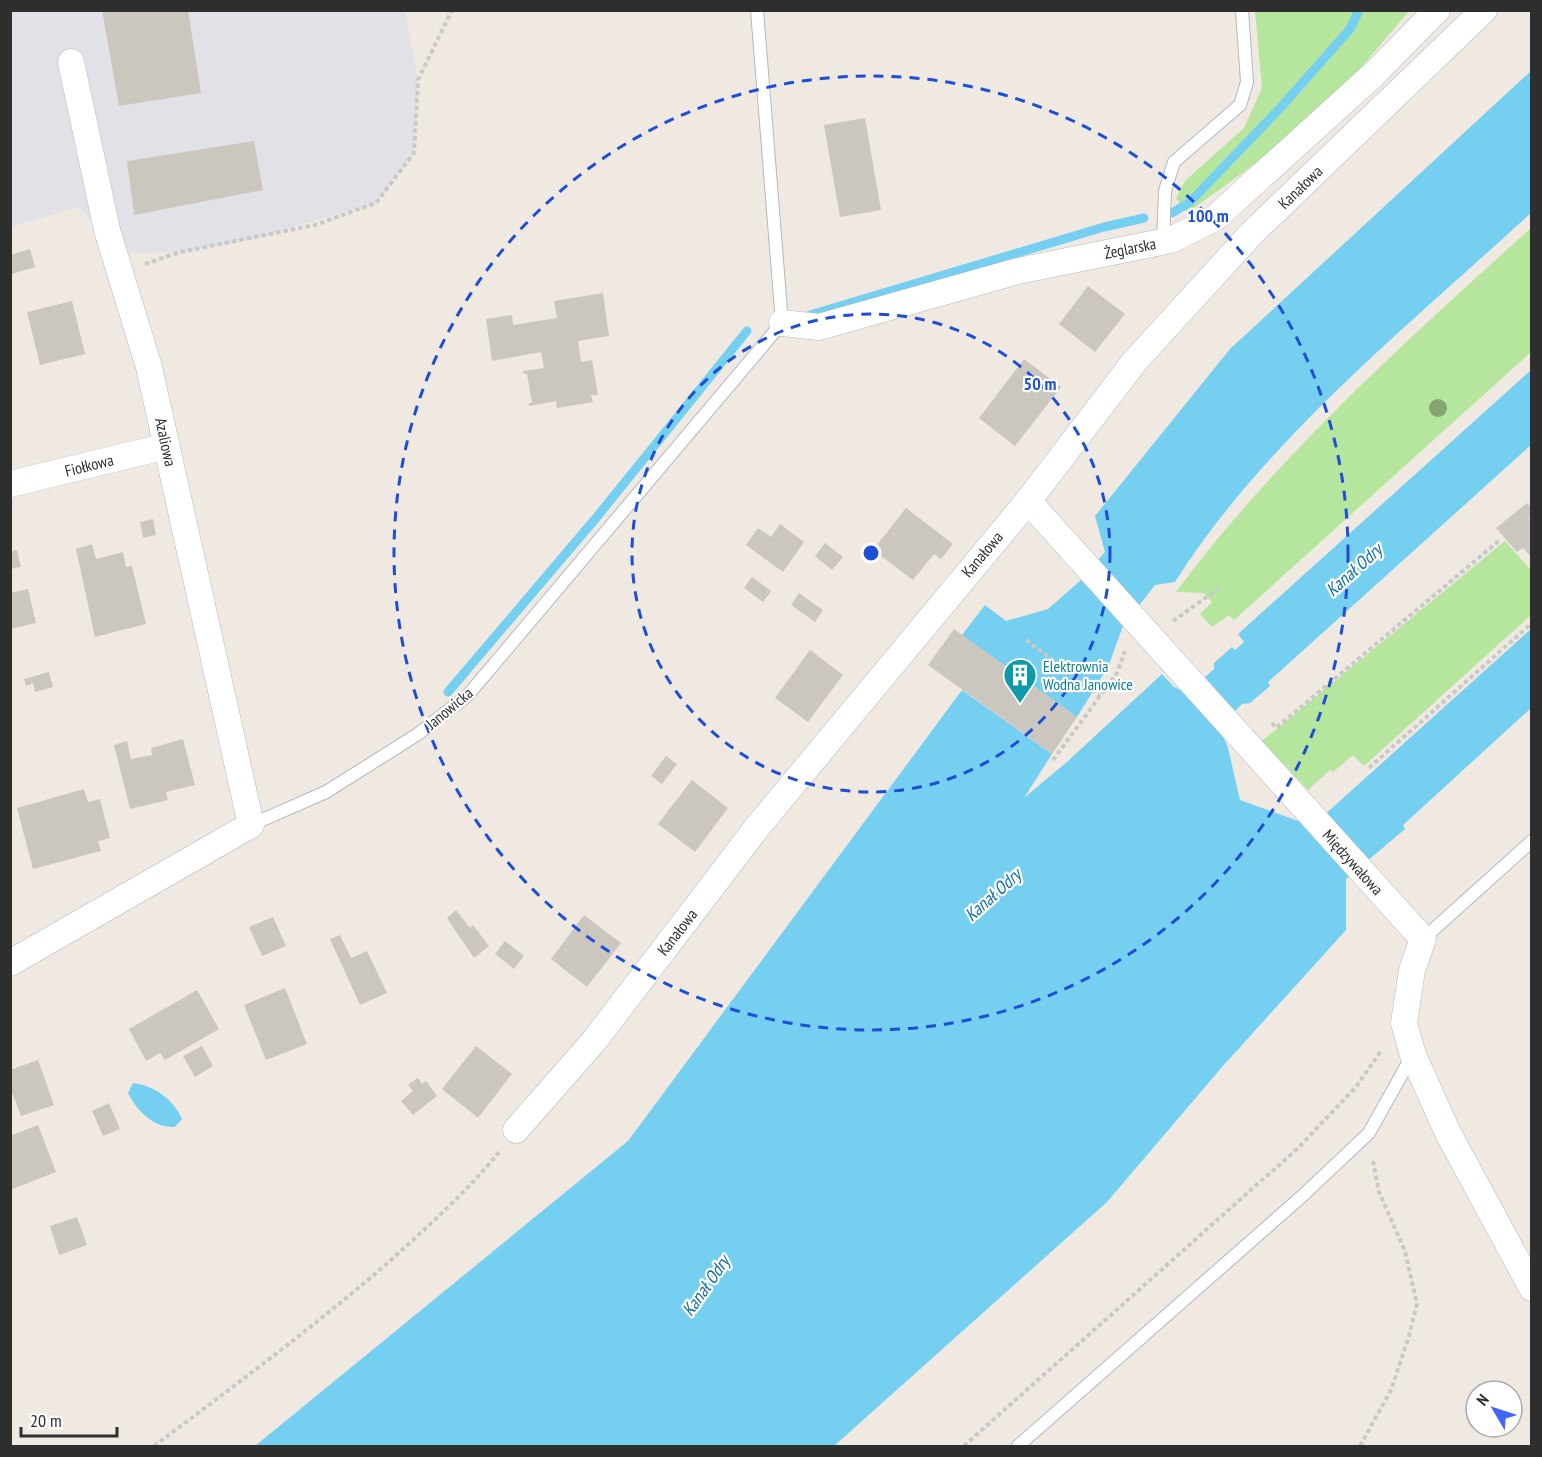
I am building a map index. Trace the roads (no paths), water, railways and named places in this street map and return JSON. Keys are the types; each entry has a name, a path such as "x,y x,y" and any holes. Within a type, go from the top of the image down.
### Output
{"street":[{"name":"Żeglarska","path":"782,323 819,327 1018,271 1172,240 1215,218 1374,74 1437,10"},
{"name":"Kanałowa","path":"516,1130 594,1041 759,825 1028,501 1135,361 1252,233 1484,10"},
{"name":"Azaliowa","path":"71,62 118,273 149,367 251,825"},
{"name":"Fiołkowa","path":"10,484 167,446"},
{"name":"Międzywałowa","path":"1028,501 1085,565 1139,640 1386,897 1423,939"},
{"name":"Janowicka","path":"10,963 251,825"},
{"path":"1423,939 1412,970 1404,1023 1413,1055 1448,1133 1532,1288"}],"lane":[{"path":"757,10 782,323"},
{"path":"1162,242 1165,191 1174,162 1240,105 1247,82 1242,10"},
{"name":"Janowicka","path":"251,825 326,792 418,734 468,695 782,323"},
{"path":"1423,939 1532,840"},
{"path":"1018,1446 1300,1198 1369,1133 1413,1055"}],"water":[{"path":"1531,71 1531,213 1388,342 1295,433 1251,481 1211,530 1175,582 1155,585 1123,626 1108,667 1077,717 962,635 985,605 1006,621 1048,609 1081,580 1105,552 1095,516 1230,349"},
{"name":"Kanał Odry","path":"1531,370 1531,445 1268,682 1270,686 1250,703 1242,704 1219,727 1228,748 1240,800 1312,826 1531,629 1531,708 1403,825 1405,829 1346,879 1346,930 1222,1067 1107,1202 834,1446 255,1446 628,1141 962,690 1052,754 1024,798 1068,761 1162,674 1174,687 1187,693 1214,669 1214,663 1232,647 1235,650 1244,642 1238,634"},
{"path":"133,1083 156,1090 174,1105 182,1119 175,1127 160,1125 141,1112 128,1093"}],"waterway":[{"path":"1172,213 1190,202 1281,107 1350,29 1359,10"},
{"path":"810,315 1104,227 1144,218"},
{"path":"448,692 596,518 747,331"}],"place":[{"name":"Elektrownia Wodna Janowice","path":"1020,704"}]}
